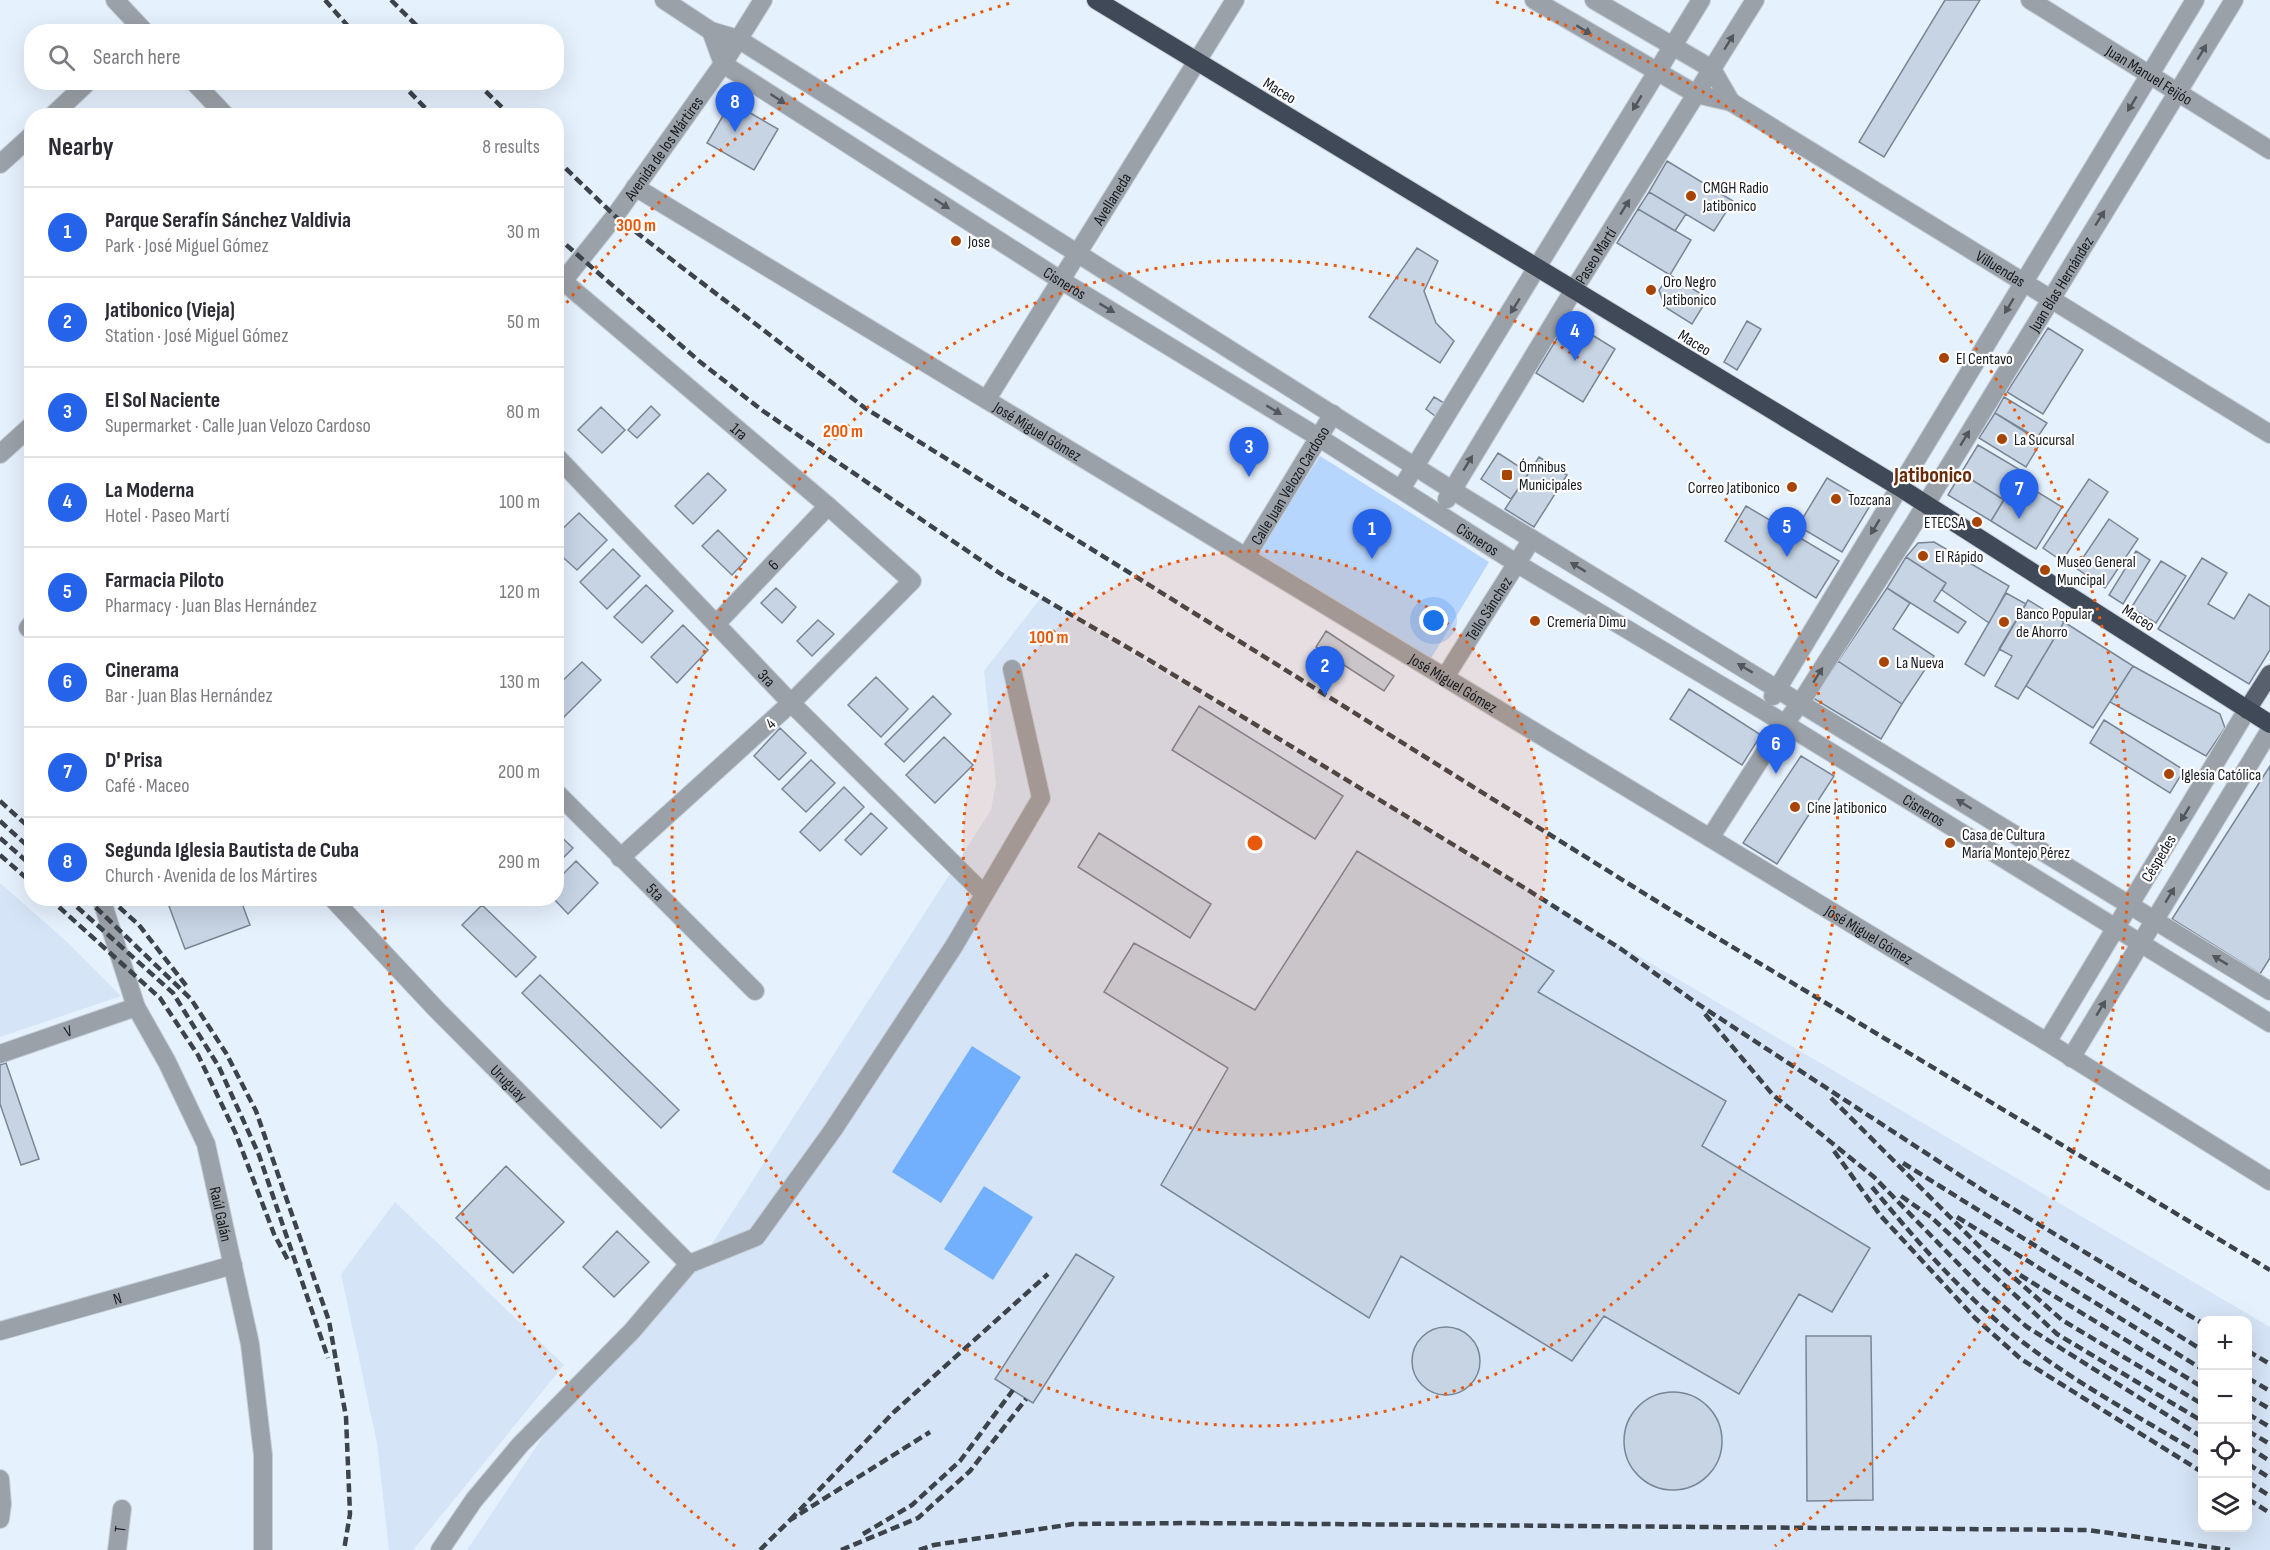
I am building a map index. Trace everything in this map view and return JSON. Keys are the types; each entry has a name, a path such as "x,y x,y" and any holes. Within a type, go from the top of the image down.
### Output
{"highway":[{"name":"Maceo","path":"1096,0 1899,487 2270,724"}],"main road":[{"name":"Céspedes","path":"2247,710 2270,674"}],"street":[{"path":"115,0 137,24"},
{"name":"Cisneros","path":"664,0 711,31 738,39 1452,490 2270,991"},
{"name":"Avenida de los Mártires","path":"564,281 635,187 723,64 763,0"},
{"name":"Avellaneda","path":"987,399 1235,0"},
{"name":"Villuendas","path":"1534,0 1696,94 1731,102 2270,434"},
{"path":"1594,0 1712,69"},
{"path":"1401,489 1538,270 1701,0"},
{"name":"Paseo Martí","path":"1438,513 1573,291 1755,0"},
{"name":"Juan Manuel Feijóo","path":"2030,0 2270,150"},
{"name":"Juan Blas Hernández","path":"1764,711 2195,0"},
{"name":"Juan Blas Hernández","path":"1710,838 1772,741 1801,702 1926,504 2234,0"},
{"path":"711,31 723,64"},
{"name":"Cisneros","path":"723,64 1062,280 1318,437 1516,563 1786,724 2140,945 2270,1023"},
{"name":"Villuendas","path":"1712,69 1731,102"},
{"path":"60,108 80,90"},
{"path":"202,90 218,108"},
{"path":"0,164 24,142"},
{"name":"José Miguel Gómez","path":"635,187 2046,1042 2270,1181"},
{"name":"1ra","path":"564,289 828,506 912,581"},
{"name":"Calle Juan Velozo Cardoso","path":"1246,557 1333,414"},
{"path":"0,454 24,432"},
{"name":"3ra","path":"564,464 717,622 791,703 983,893"},
{"name":"6","path":"717,622 828,506"},
{"name":"Tello Sánchez","path":"1444,677 1533,539"},
{"name":"4","path":"620,858 791,703 912,581"},
{"path":"440,1550 474,1500 520,1445 632,1331 689,1264 756,1237 852,1101 968,924 983,893 1041,798 1012,669"},
{"name":"Céspedes","path":"2046,1042 2247,710"},
{"name":"Céspedes","path":"2071,1058 2270,730"},
{"name":"5ta","path":"564,800 755,991"},
{"name":"Raúl Galán","path":"103,906 136,1007 167,1062 206,1144 250,1344 263,1455 263,1550"},
{"name":"Uruguay","path":"339,906 436,1009 689,1264"},
{"name":"V","path":"0,1054 136,1007"},
{"name":"N","path":"0,1330 233,1265"},
{"path":"0,1479 3,1504 0,1519"},
{"name":"T","path":"117,1550 122,1509"}],"shaded area":[{"path":"1320,456 1489,562 1430,660 1255,556"},
{"path":"1040,599 1601,934 2251,1316 2198,1316 2198,1532 2252,1532 2252,1316 2270,1327 2270,1550 467,1550 581,1380 697,1267 991,810 996,783 984,671"},
{"path":"0,883 66,941 121,996 0,1037"},
{"path":"395,1202 564,1365 413,1550 389,1550 377,1443 341,1274"}],"water":[{"path":"972,1046 1021,1077 941,1203 892,1172"},
{"path":"984,1186 1033,1217 993,1280 944,1249"}],"building":[{"path":"1945,0 1980,0 1884,157 1859,142"},
{"path":"731,102 778,129 754,170 707,143"},
{"name":"CMGH Radio Jatibonico","path":"1667,161 1733,201 1714,231 1649,192"},
{"path":"1649,192 1686,214 1675,231 1638,209"},
{"path":"1638,209 1691,240 1670,275 1617,243"},
{"path":"1417,248 1438,261 1424,291 1436,323 1454,341 1440,363 1369,317"},
{"path":"1670,275 1708,298 1692,324 1665,307 1659,290"},
{"path":"1568,320 1615,349 1583,402 1536,373"},
{"path":"1747,321 1761,329 1737,370 1724,362"},
{"path":"2048,328 2083,350 2043,414 2007,392"},
{"path":"1434,397 1444,403 1435,416 1426,409"},
{"path":"2004,397 2047,423 2037,438 1995,413"},
{"path":"651,406 660,415 637,438 628,430"},
{"path":"601,407 625,430 602,453 578,430"},
{"path":"1995,413 2041,442 2026,467 1979,438"},
{"path":"1978,445 2022,471 2004,500 1961,473"},
{"path":"1498,453 1529,473 1511,499 1481,479"},
{"path":"1539,457 1567,475 1534,527 1505,509"},
{"path":"708,473 726,490 693,524 675,506"},
{"path":"1961,473 2004,500 1991,521 1948,495"},
{"path":"1827,478 1871,504 1842,552 1798,526"},
{"path":"2016,479 2062,507 2036,549 1991,521"},
{"path":"2089,479 2108,492 2062,561 2043,548"},
{"path":"1746,506 1839,561 1816,598 1725,541"},
{"path":"579,513 607,540 577,570 564,558 564,527"},
{"path":"2109,519 2138,539 2105,588 2076,568"},
{"path":"718,530 747,559 732,575 702,546"},
{"path":"1934,542 2009,586 1989,623 1942,590 1946,583 1906,557 1918,543"},
{"path":"613,549 640,576 607,609 580,582"},
{"path":"2136,551 2150,560 2123,604 2109,595"},
{"path":"1906,557 1946,583 1934,601 1966,622 1958,633 1887,588"},
{"path":"2202,558 2227,573 2208,604 2234,619 2249,594 2270,607 2270,650 2249,684 2158,629"},
{"path":"2161,561 2186,576 2156,623 2131,608"},
{"path":"646,585 673,611 642,643 614,617"},
{"path":"776,588 796,607 782,623 761,603"},
{"path":"1887,588 1910,603 1893,629 1934,656 1902,704 1838,661"},
{"path":"2006,593 2026,604 1984,676 1965,664"},
{"path":"2028,600 2064,622 2018,699 1995,686 2012,656 1999,649"},
{"path":"818,620 834,634 812,656 797,641"},
{"path":"2064,622 2133,666 2093,728 2026,686"},
{"path":"683,625 708,650 677,683 651,657"},
{"path":"1326,631 1394,676 1384,691 1316,647"},
{"path":"1838,661 1902,704 1881,739 1813,698"},
{"path":"582,662 601,680 564,717 564,679"},
{"path":"2133,666 2220,714 2225,728 2206,756 2110,702"},
{"path":"876,677 908,709 881,737 848,705"},
{"path":"1689,689 1761,735 1742,765 1670,719"},
{"path":"933,696 951,714 904,762 885,744"},
{"path":"1199,706 1343,796 1315,839 1172,750"},
{"path":"2104,720 2184,770 2170,793 2090,743"},
{"path":"780,728 806,753 779,780 754,756"},
{"path":"944,737 973,765 935,803 906,775"},
{"path":"1801,756 1834,776 1777,864 1743,843"},
{"path":"811,760 835,783 806,812 782,789"},
{"path":"2270,766 2270,958 2260,974 2172,919"},
{"path":"844,787 864,807 820,851 800,832"},
{"path":"871,813 887,828 861,855 845,840"},
{"path":"1099,833 1211,904 1190,938 1078,867"},
{"path":"564,840 573,848 564,857"},
{"path":"1357,851 1554,971 1538,992 1726,1101 1702,1146 1870,1248 1832,1312 1799,1294 1739,1394 1604,1316 1572,1361 1401,1256 1369,1318 1161,1185 1228,1068 1104,992 1134,943 1255,1010"},
{"path":"576,861 598,883 568,914 560,906 564,906 564,873"},
{"path":"169,906 243,906 250,925 185,949"},
{"path":"483,906 536,957 516,977 462,925"},
{"path":"540,975 679,1110 661,1128 522,993"},
{"path":"6,1063 39,1159 21,1165 0,1104 0,1065"},
{"path":"506,1166 564,1222 513,1273 456,1218"},
{"path":"617,1231 649,1262 614,1297 583,1267"},
{"path":"1076,1254 1114,1277 1033,1403 995,1379"},
{"path":"1446,1327 1459,1330 1470,1337 1477,1348 1480,1361 1477,1374 1470,1385 1459,1392 1446,1395 1433,1392 1422,1385 1415,1374 1412,1361 1415,1348 1422,1337 1433,1330"},
{"path":"1806,1336 1871,1336 1873,1500 1807,1501"},
{"path":"1673,1392 1692,1396 1707,1407 1718,1422 1722,1441 1718,1460 1707,1475 1692,1486 1673,1490 1654,1486 1639,1475 1628,1460 1624,1441 1628,1422 1639,1407 1654,1396"}],"railway":[{"path":"325,0 346,24"},
{"path":"391,0 415,24"},
{"path":"408,90 425,108"},
{"path":"484,90 503,108"},
{"path":"564,167 615,216 865,408 1666,907 2270,1270"},
{"path":"564,243 699,361 763,411 1001,574 1149,660 1528,890 1621,949 1695,1002 1987,1193 2198,1321"},
{"path":"0,801 24,823"},
{"path":"0,821 24,843"},
{"path":"0,838 24,859"},
{"path":"0,855 24,876"},
{"path":"58,906 160,998 198,1055 236,1134 274,1234 289,1262"},
{"path":"76,906 173,993 219,1067 259,1155 328,1358"},
{"path":"94,906 191,999 226,1053 256,1111 329,1321 346,1417 350,1514 344,1550"},
{"path":"118,906 139,925 188,988"},
{"path":"1705,1014 1773,1095 1874,1177 1980,1286 2027,1327 2198,1434"},
{"path":"1831,1098 1987,1254 2062,1320 2198,1402"},
{"path":"1834,1151 1880,1215 1975,1318 2021,1359 2198,1470"},
{"path":"1903,1163 2198,1347"},
{"path":"1872,1187 1938,1263 2010,1332 2080,1382 2198,1453"},
{"path":"1901,1196 1931,1217 2057,1334 2198,1419"},
{"path":"1957,1217 2198,1367"},
{"path":"790,1520 894,1412 1048,1274"},
{"path":"2020,1275 2198,1385"},
{"path":"2252,1353 2270,1364"},
{"path":"2252,1380 2270,1391"},
{"path":"863,1534 912,1505 960,1461 1013,1390"},
{"path":"2252,1398 2270,1409"},
{"path":"841,1550 918,1518 970,1471 1026,1399"},
{"path":"2252,1416 2270,1427"},
{"path":"760,1550 790,1520 930,1432"},
{"path":"2252,1433 2270,1444"},
{"path":"2252,1450 2270,1461"},
{"path":"2252,1467 2270,1478"},
{"path":"2252,1485 2270,1496"},
{"path":"2252,1502 2270,1513"},
{"path":"919,1550 934,1545 1073,1524 1191,1523 2088,1530 2230,1550"}],"place":[{"name":"Segunda Iglesia Bautista de Cuba","path":"735,132"},
{"name":"CMGH Radio Jatibonico","path":"1691,196"},
{"name":"Jose","path":"956,241"},
{"name":"Oro Negro Jatibonico","path":"1651,290"},
{"name":"El Centavo","path":"1944,358"},
{"name":"La Moderna","path":"1575,361"},
{"name":"La Sucursal","path":"2002,439"},
{"name":"Ómnibus Municipales","path":"1507,475"},
{"name":"El Sol Naciente","path":"1249,477"},
{"name":"Correo Jatibonico","path":"1792,487"},
{"name":"Tozcana","path":"1836,499"},
{"name":"D' Prisa","path":"2019,519"},
{"name":"ETECSA","path":"1977,522"},
{"name":"El Rápido","path":"1923,556"},
{"name":"Farmacia Piloto","path":"1787,557"},
{"name":"Parque Serafín Sánchez Valdivia","path":"1372,559"},
{"name":"Museo General Muncipal","path":"2045,570"},
{"name":"Cremería Dimu","path":"1535,621"},
{"name":"Banco Popular de Ahorro","path":"2004,622"},
{"name":"La Nueva","path":"1884,662"},
{"name":"Jatibonico (Vieja)","path":"1325,696"},
{"name":"Cinerama","path":"1776,774"},
{"name":"Iglesia Católica","path":"2169,774"},
{"name":"Cine Jatibonico","path":"1795,807"},
{"name":"Casa de Cultura María Montejo Pérez","path":"1950,843"}],"district":[{"name":"Jatibonico","path":"1933,474"}]}
